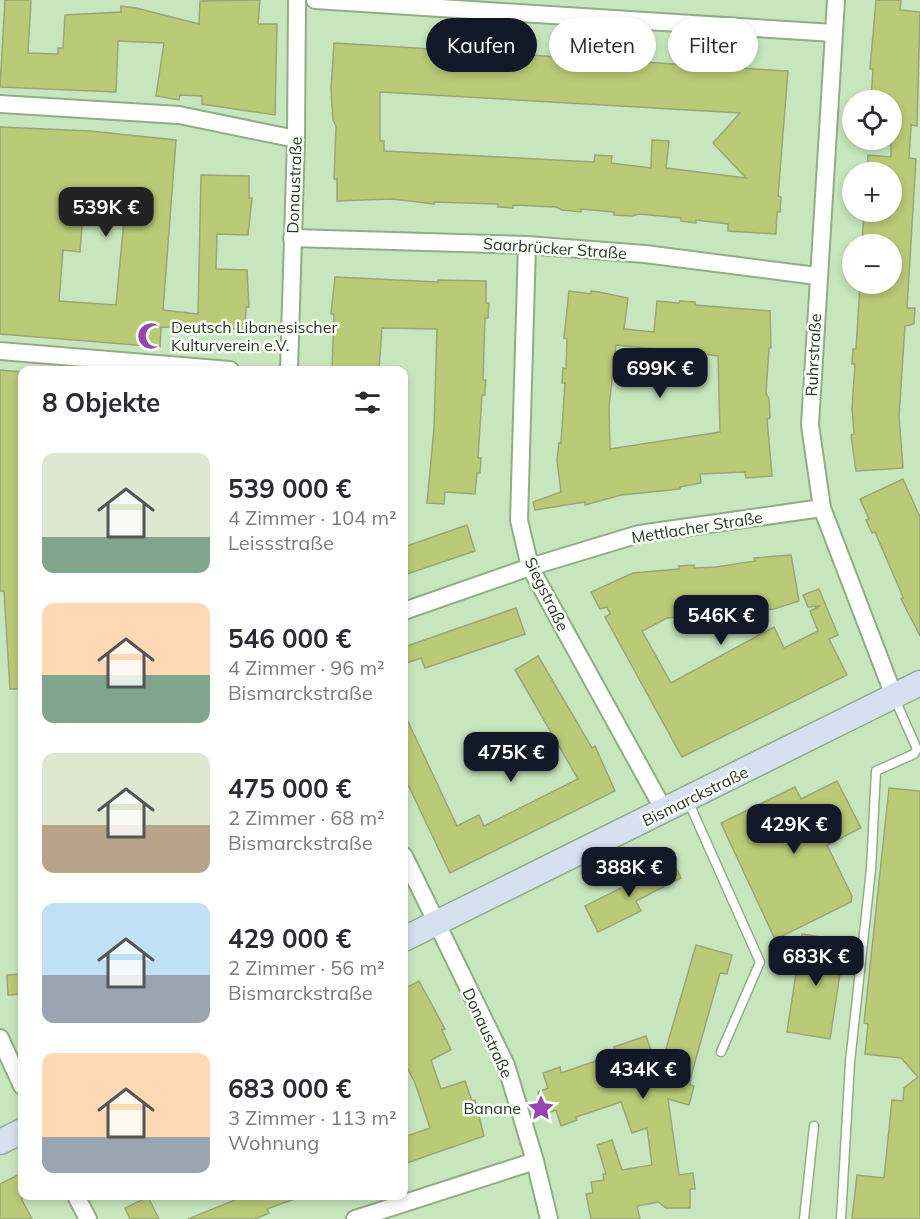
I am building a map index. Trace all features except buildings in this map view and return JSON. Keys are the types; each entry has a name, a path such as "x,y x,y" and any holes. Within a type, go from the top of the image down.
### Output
{"main road":[{"name":"Bismarckstraße","path":"408,937 687,801 920,683"},
{"path":"0,1142 18,1133"}],"street":[{"name":"Donaustraße","path":"289,366 296,139 297,0"},
{"path":"315,0 834,33"},
{"name":"Ruhrstraße","path":"836,0 817,276 810,425 822,508 894,696"},
{"path":"0,104 179,115 296,139"},
{"name":"Saarbrücker Straße","path":"292,238 527,244 645,254 817,276"},
{"name":"Siegstraße","path":"527,244 519,520 530,567 664,812"},
{"path":"0,351 182,366"},
{"name":"Mettlacher Straße","path":"408,610 530,567 639,534 822,508"},
{"name":"Donaustraße","path":"408,864 506,1065 535,1161 549,1219"},
{"path":"0,1038 18,1077"},
{"path":"355,1219 535,1161"},
{"path":"78,1200 88,1219"}],"lane":[{"path":"842,1219 850,1062 871,869 876,771 914,754 916,749 894,696"},
{"path":"687,801 760,962 721,1052"},
{"path":"804,1219 814,1126"}],"place":[{"name":"Deutsch Libanesischer Kulturverein e.V.","path":"151,336"},
{"name":"Banane","path":"541,1108"}]}
